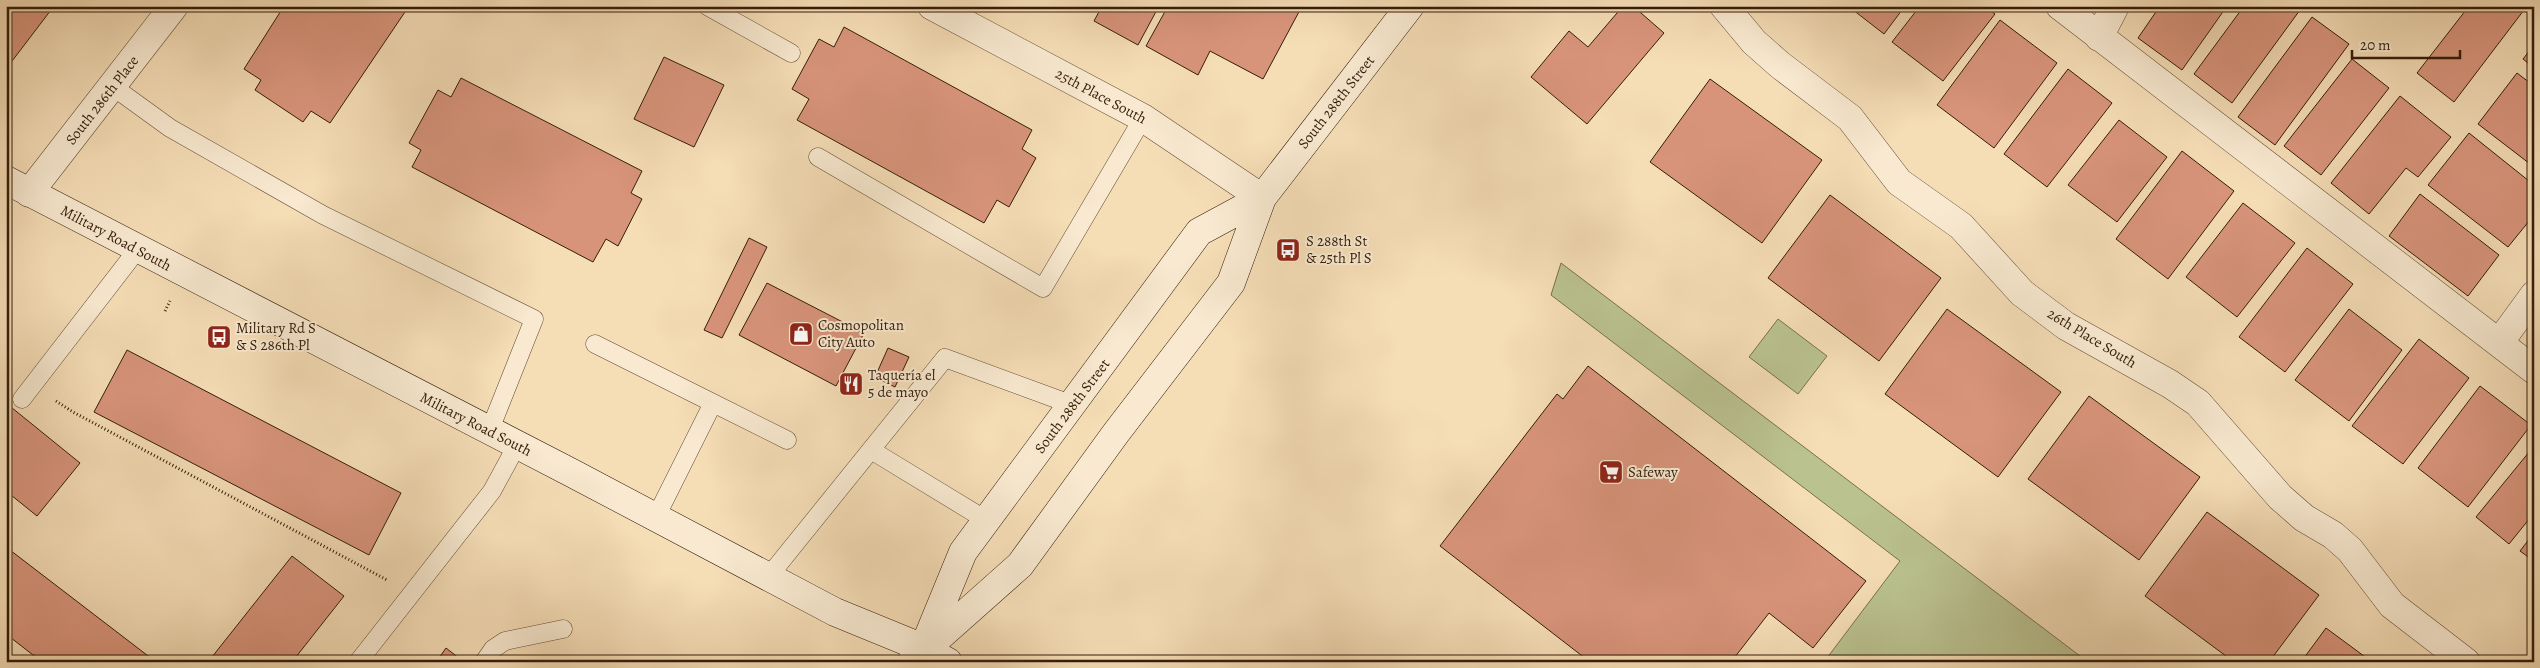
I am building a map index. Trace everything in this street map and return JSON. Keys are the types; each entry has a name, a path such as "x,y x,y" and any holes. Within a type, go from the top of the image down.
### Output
{"main road":[{"name":"South 286th Place","path":"18,187 112,86 174,6"},
{"name":"25th Place South","path":"932,6 1143,118 1262,198"},
{"name":"South 288th Street","path":"917,655 1020,565 1116,433 1231,283 1262,198 1410,6"},
{"name":"26th Place South","path":"1724,6 1754,42 1780,65 1850,118 1899,182 1961,226 2022,293 2066,326 2170,384 2198,403 2280,497 2304,518 2333,536 2350,550 2392,605 2466,662"},
{"path":"2060,6 2534,370"},
{"path":"2098,37 2115,6"},
{"name":"Military Road South","path":"18,187 656,517 917,655 948,662"},
{"name":"South 288th Street","path":"917,655 963,552 1199,232 1262,198"},
{"path":"2498,343 2534,295"}],"lane":[{"path":"707,6 791,53"},
{"path":"112,86 170,128 323,215 534,319 490,432"},
{"path":"818,157 1043,288 1143,118"},
{"path":"22,399 137,250"},
{"path":"595,344 787,440"},
{"path":"769,576 945,358 1073,405"},
{"path":"656,517 713,403"},
{"path":"358,662 492,492 517,445"},
{"path":"871,450 986,520"},
{"path":"484,662 493,649 505,641 563,629"}],"path":[{"path":"33,385 73,412 364,566 411,594"}],"green space":[{"path":"1561,263 2088,662 1824,662 1900,561 1551,295"},
{"path":"1778,319 1827,356 1798,394 1749,357"}],"building":[{"path":"6,6 54,6 6,69"},
{"path":"284,6 409,6 330,123 311,111 303,122 255,90 261,80 244,69"},
{"path":"1102,6 1159,6 1138,45 1094,21"},
{"path":"1168,6 1297,6 1301,8 1263,79 1210,51 1198,75 1146,46"},
{"path":"1623,6 1633,6 1664,33 1587,124 1531,77 1569,31 1588,47"},
{"path":"1848,6 1905,6 1884,34"},
{"path":"1920,6 1984,6 1995,14 1943,81 1892,42"},
{"path":"2160,6 2227,6 2182,70 2138,38"},
{"path":"2244,6 2295,6 2300,10 2232,103 2194,74"},
{"path":"2469,6 2527,6 2454,102 2417,73"},
{"path":"2312,17 2349,44 2275,145 2238,117"},
{"path":"2000,20 2057,63 1994,148 1937,105"},
{"path":"844,27 1032,130 1022,149 1036,158 1009,207 997,200 984,223 797,120 809,99 792,89 819,39 834,47"},
{"path":"2534,45 2534,68 2523,59"},
{"path":"664,57 724,85 694,147 634,119"},
{"path":"2352,59 2389,88 2321,175 2284,146"},
{"path":"2068,69 2112,103 2047,187 2004,154"},
{"path":"2517,73 2534,86 2534,167 2478,124"},
{"path":"461,78 642,171 631,193 642,199 618,246 606,239 593,262 412,167 421,150 409,143 438,90 451,97"},
{"path":"1710,79 1822,160 1762,243 1650,162"},
{"path":"2400,96 2451,137 2418,177 2406,168 2369,214 2331,183"},
{"path":"2119,120 2167,157 2117,222 2068,185"},
{"path":"2469,133 2534,185 2534,215 2508,247 2428,185"},
{"path":"2182,151 2234,191 2168,279 2116,239"},
{"path":"2420,194 2499,255 2468,296 2389,236"},
{"path":"1830,195 1941,278 1879,361 1768,278"},
{"path":"2243,203 2295,243 2237,317 2186,277"},
{"path":"749,238 767,247 722,338 704,330"},
{"path":"2307,248 2353,284 2285,372 2239,337"},
{"name":"Cosmopolitan City Auto","path":"767,283 864,333 836,386 739,335"},
{"path":"1947,309 2061,392 1998,477 1885,394"},
{"path":"2349,309 2402,350 2349,421 2295,380"},
{"path":"2419,339 2469,378 2403,464 2352,426"},
{"path":"888,348 909,357 895,387 875,377"},
{"path":"127,350 401,493 369,555 94,412"},
{"name":"Safeway","path":"1588,366 1866,581 1813,648 1769,613 1731,662 1590,662 1440,546 1557,394 1563,399"},
{"path":"2480,386 2531,425 2468,507 2418,468"},
{"path":"2089,396 2200,477 2139,560 2028,479"},
{"path":"6,403 80,463 37,516 6,491"},
{"path":"2534,446 2534,513 2509,544 2476,517"},
{"path":"2207,512 2319,595 2269,662 2234,662 2145,596"},
{"path":"2534,533 2534,561 2520,551"},
{"path":"6,547 156,662 42,662 6,634"},
{"path":"292,556 344,596 292,662 208,662"},
{"path":"2326,628 2372,662 2301,662"},
{"path":"446,648 464,662 436,662"}],"place":[{"name":"S 288th St & 25th Pl S","path":"1288,250"},
{"name":"Cosmopolitan City Auto","path":"801,334"},
{"name":"Military Rd S & S 286th Pl","path":"219,337"},
{"name":"Taquería el 5 de mayo","path":"851,384"},
{"name":"Safeway","path":"1611,472"}]}
